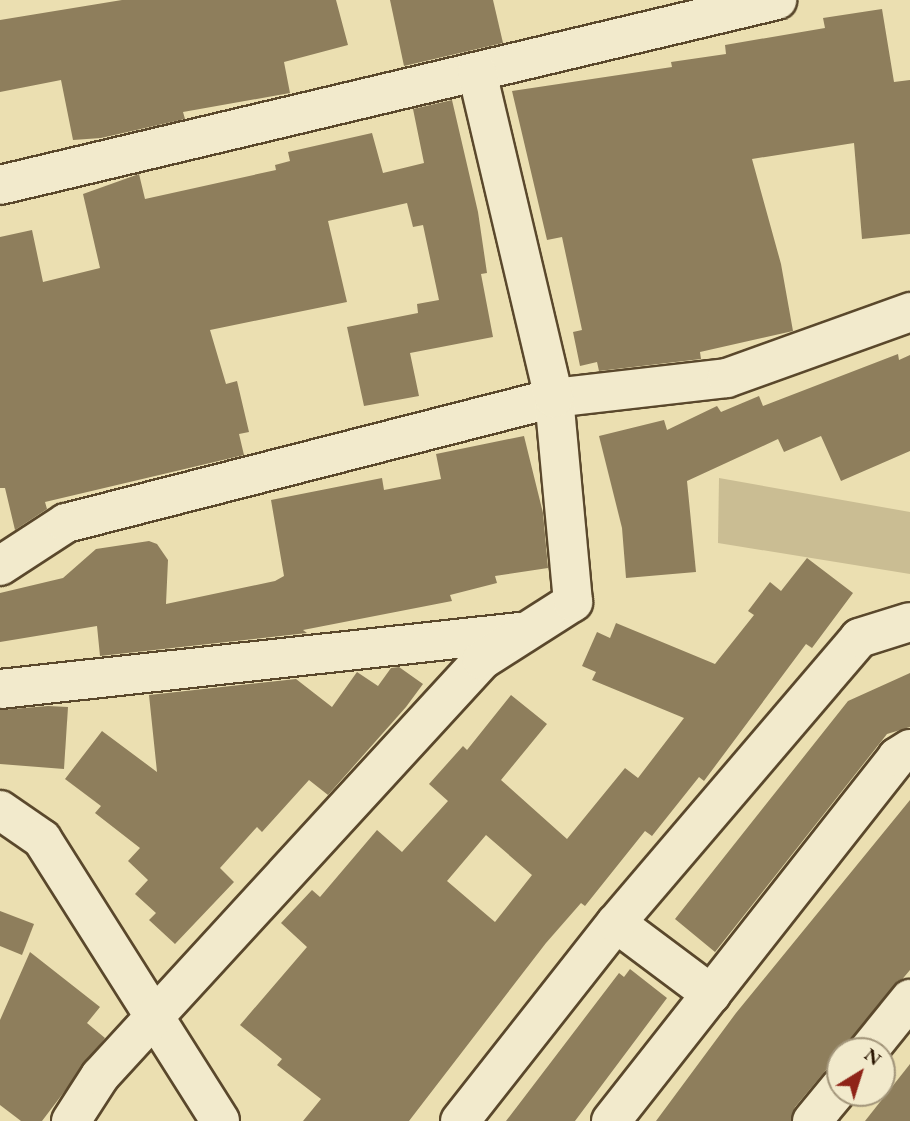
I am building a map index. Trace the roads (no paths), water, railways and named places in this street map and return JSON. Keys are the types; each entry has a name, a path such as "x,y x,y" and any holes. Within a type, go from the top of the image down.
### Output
{"street":[{"path":"0,185 777,0"},
{"path":"71,1121 100,1076 482,660 522,631 573,602 554,398 477,72"},
{"path":"0,566 66,523 554,398 727,378 910,312"},
{"path":"460,1121 616,923 859,638 910,622"},
{"path":"0,689 522,631"},
{"path":"611,1121 897,757 910,749"},
{"path":"0,810 42,839 220,1121"},
{"path":"616,923 711,994"},
{"path":"880,1037 910,999"},
{"path":"813,1121 826,1105"}]}
